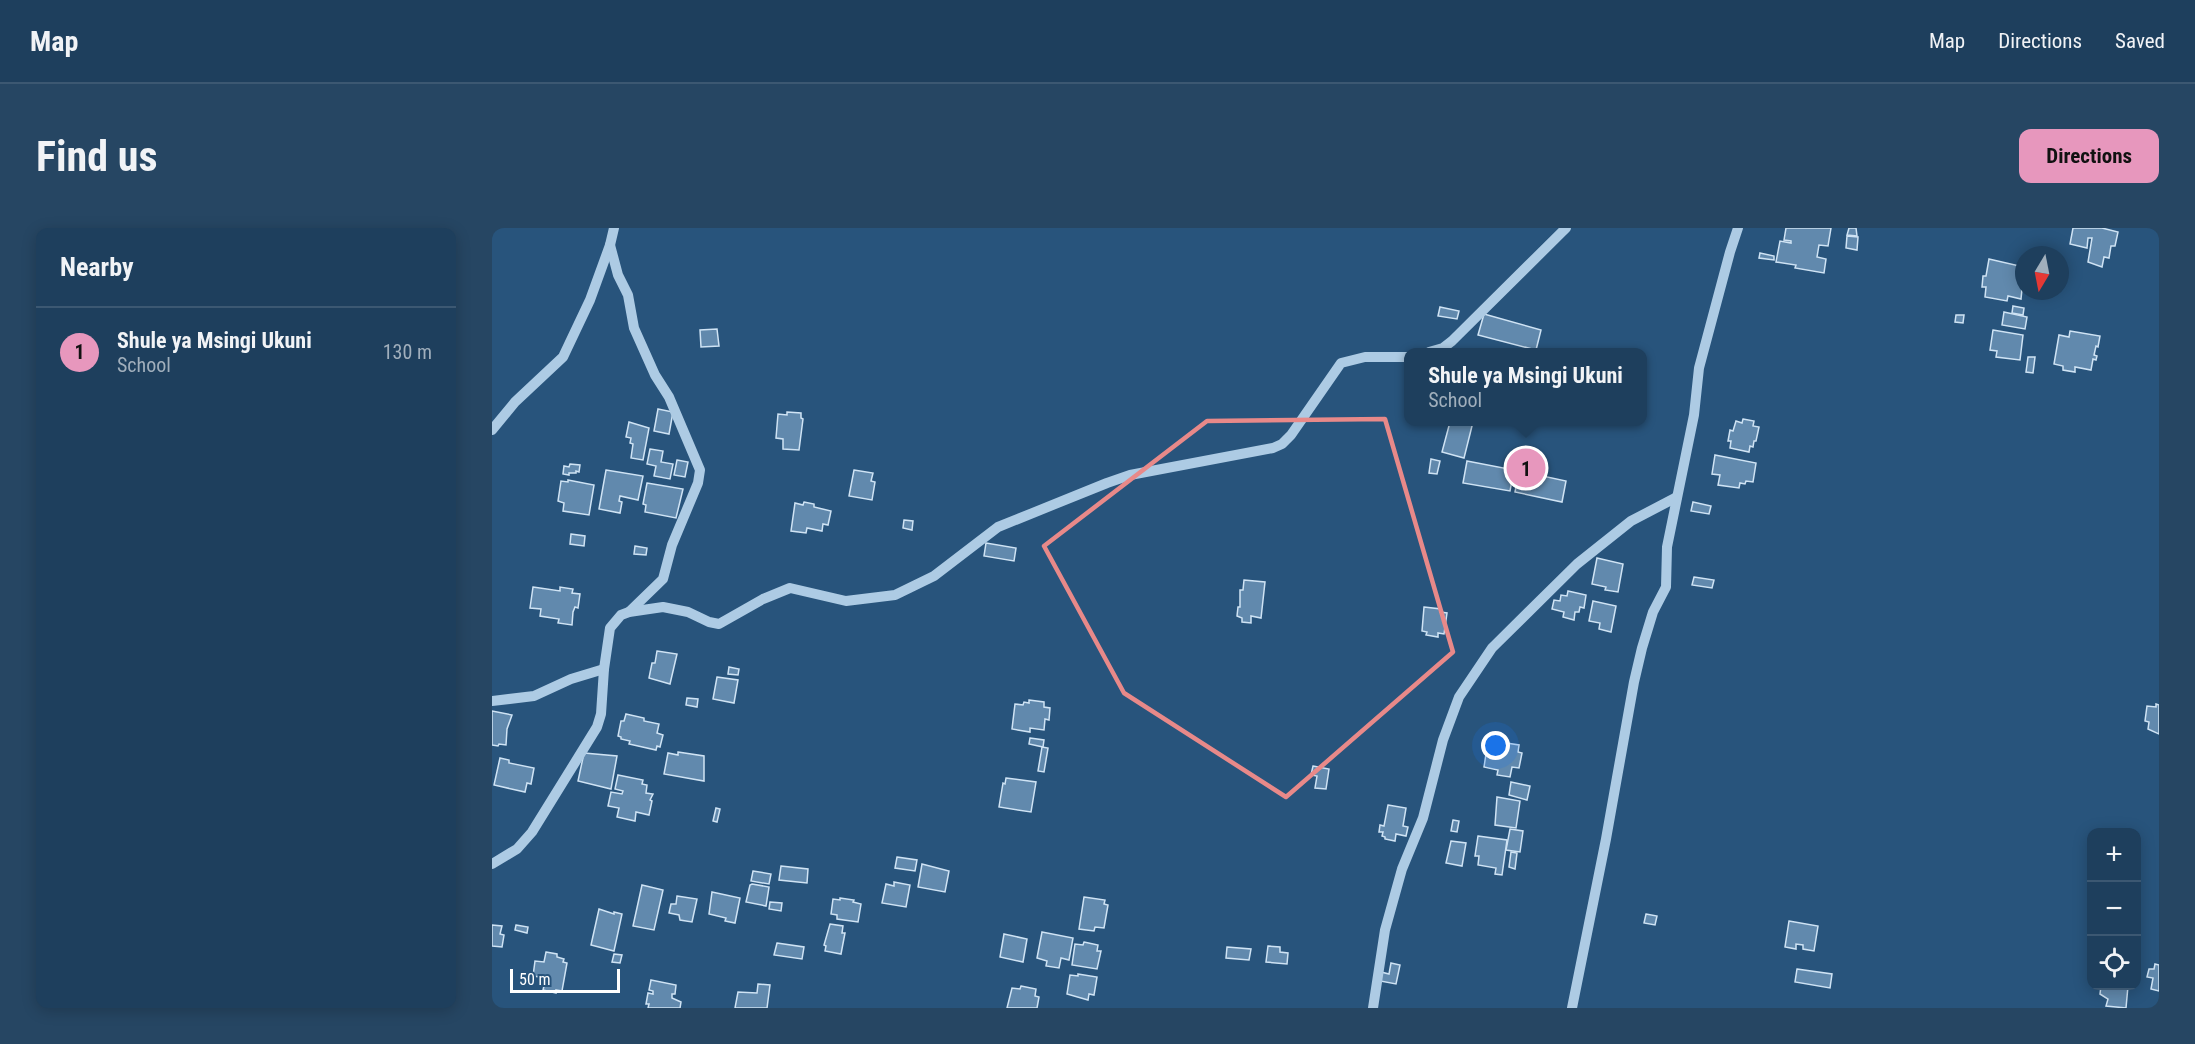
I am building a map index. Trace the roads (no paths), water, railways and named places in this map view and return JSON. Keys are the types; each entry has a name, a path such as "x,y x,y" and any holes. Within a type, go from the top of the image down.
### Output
{"street":[{"path":"492,430 514,402 563,357 590,300 614,228"},
{"path":"1443,348 1566,228"},
{"path":"1572,1008 1636,672 1653,612 1666,588 1667,547 1695,415 1699,368 1738,228"},
{"path":"610,245 618,275 628,295 634,328 655,375 669,397 700,470 698,483 672,545 663,579 629,612"},
{"path":"492,864 518,849 532,832 597,727 601,714 610,628 621,615 663,607 688,612 719,624 763,599 790,588 846,600 895,595 934,576 998,528 1107,483 1130,476 1282,444 1291,435 1341,363 1365,357 1404,357"},
{"path":"1373,1008 1385,930 1402,869 1423,818 1443,740 1459,697 1492,648 1577,564 1631,521 1677,497"},
{"path":"492,701 534,696 571,679 604,669"}],"place":[{"name":"Shule ya Msingi Ukuni","path":"1526,468"}]}
